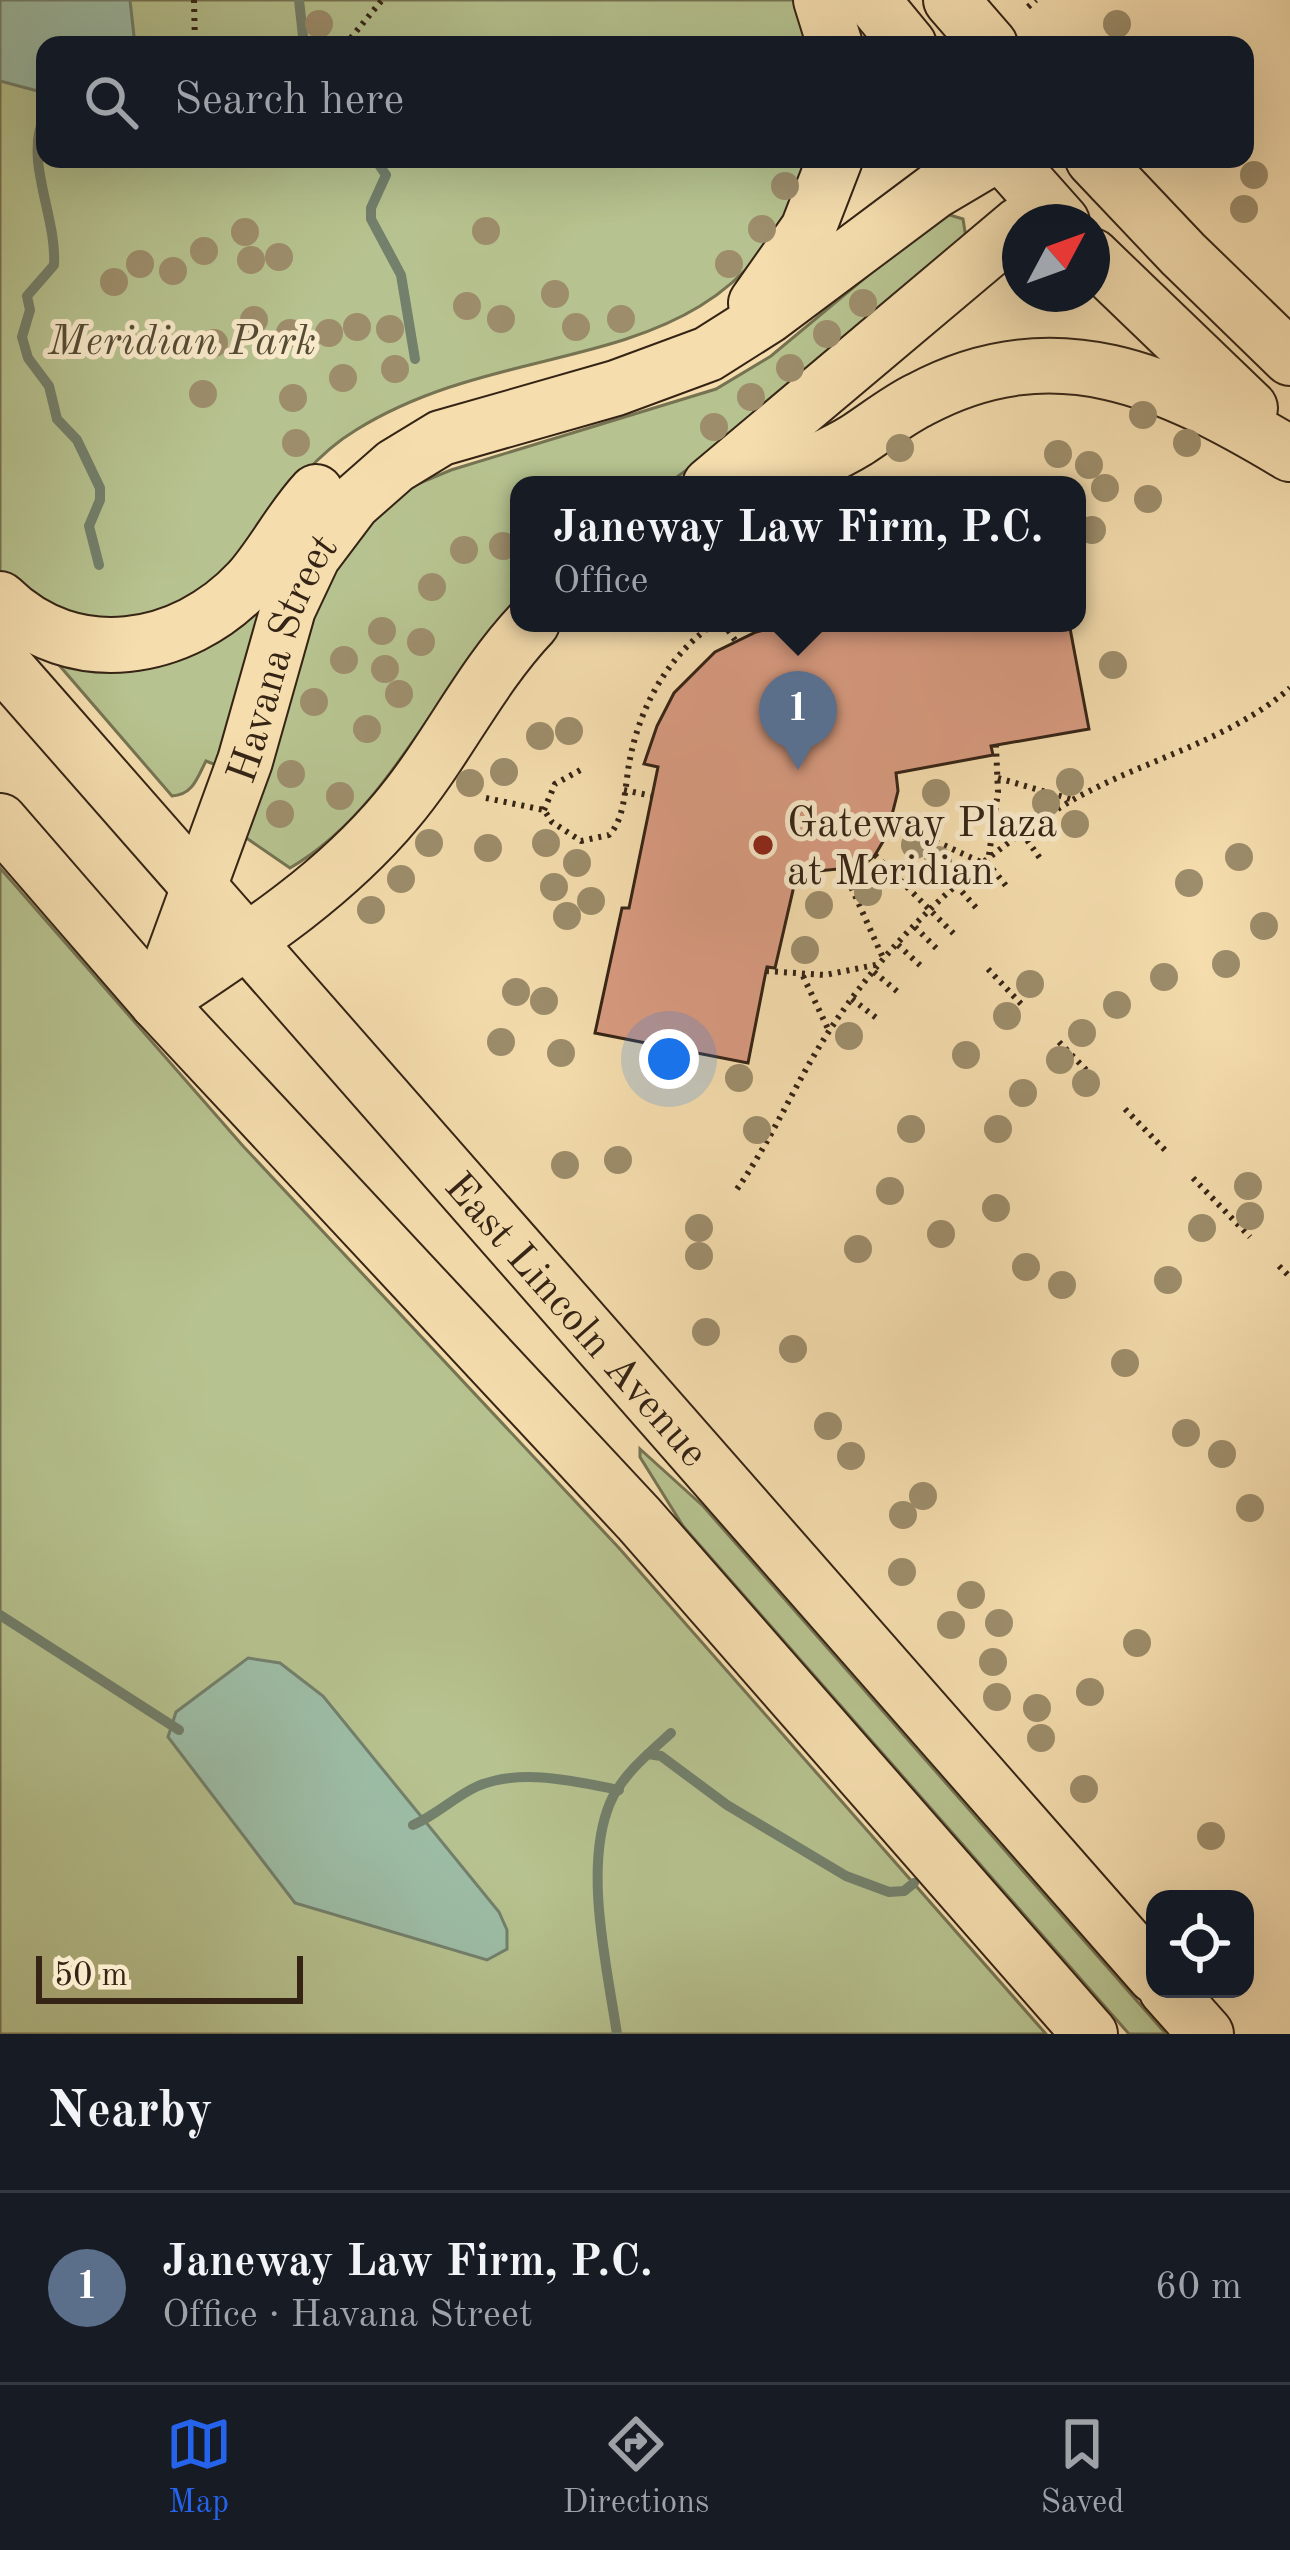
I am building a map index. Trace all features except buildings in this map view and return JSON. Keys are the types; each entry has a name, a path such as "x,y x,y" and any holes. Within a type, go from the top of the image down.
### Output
{"main road":[{"path":"821,0 832,36"},
{"path":"872,0 902,36"},
{"path":"951,0 982,36"},
{"path":"708,354 789,260 817,212 832,168"},
{"name":"Havana Street","path":"157,1002 245,761 279,633 305,570 332,529 370,486 441,438 616,388 708,354 974,168"},
{"path":"1013,168 1040,204"},
{"path":"1102,168 1290,358"},
{"path":"721,476 1002,240"},
{"path":"1110,274 1290,450"},
{"path":"777,476 854,442 902,409 958,381 1022,368 1095,368 1144,379 1179,392 1290,450"},
{"path":"0,599 42,630 76,642 122,646 170,636 204,620 236,594 261,568 302,507 346,465 358,457 441,438"},
{"path":"157,1002 302,903 384,826 426,772 484,680 524,632"},
{"name":"East Lincoln Avenue","path":"0,660 1146,1966"},
{"name":"East Lincoln Avenue","path":"0,821 157,1002 639,1519 1090,2034"},
{"path":"1174,1998 1206,2034"}],"path":[{"path":"194,0 195,36"},
{"path":"352,36 382,0"},
{"path":"1028,7 1036,0"},
{"path":"486,798 544,810 552,822 581,841 595,841 615,830 640,718 682,652 708,632"},
{"path":"727,632 735,640"},
{"path":"737,1189 852,999 956,885 1022,833 1074,800 1250,720 1290,688"},
{"path":"986,860 998,778 996,746"},
{"path":"544,810 555,784 584,768"},
{"path":"998,778 1074,800"},
{"path":"624,790 652,796"},
{"path":"895,823 986,860 1007,887"},
{"path":"1022,833 1042,861"},
{"path":"875,854 955,935"},
{"path":"844,871 879,965 899,993"},
{"path":"956,885 979,911"},
{"path":"914,926 938,950"},
{"path":"897,945 922,967"},
{"path":"766,970 802,976 879,965"},
{"path":"988,968 1024,1007"},
{"path":"802,976 829,1031"},
{"path":"852,999 879,1020"},
{"path":"1059,1042 1097,1081"},
{"path":"663,1085 670,1048"},
{"path":"1125,1109 1166,1150"},
{"path":"1193,1178 1250,1237"},
{"path":"1279,1266 1290,1277"}],"green space":[{"name":"Meridian Park","path":"0,0 795,0 808,36 36,36 36,168 807,168 775,233 730,284 677,319 618,342 421,397 356,430 306,472 211,593 108,630 0,586"},
{"path":"943,213 963,219 966,238 678,476 510,476 510,609 386,779 326,843 290,868 242,835 320,583 386,503 451,470 716,389 771,356"},
{"path":"261,605 221,767 206,761 194,784 179,795 172,796 53,658"},
{"path":"0,868 243,1146 619,1548 1046,2034 0,2034"},
{"path":"640,1449 703,1506 1166,2034 1129,2034 683,1526 640,1457"}],"shaded area":[{"path":"0,0 130,0 134,36 36,36 36,91 0,81"},
{"path":"248,1658 280,1663 323,1696 499,1912 507,1930 507,1949 487,1960 295,1903 168,1737 176,1712"}],"waterway":[{"path":"299,0 303,36"},
{"path":"39,168 54,265 27,296 30,310 22,337 28,358 49,386 57,419 77,440 100,488 89,526 99,565"},
{"path":"381,168 386,175 371,219 401,275 415,359"},
{"path":"0,1615 179,1730"},
{"path":"617,2034 600,1917 602,1829 622,1783 671,1733"},
{"path":"648,1754 661,1756 727,1805 846,1876 889,1892 904,1891 914,1883"},
{"path":"413,1825 470,1790 512,1778 548,1778 619,1790"}],"place":[{"name":"Janeway Law Firm, P.C.","path":"798,770"},
{"name":"Gateway Plaza at Meridian","path":"763,845"}]}
